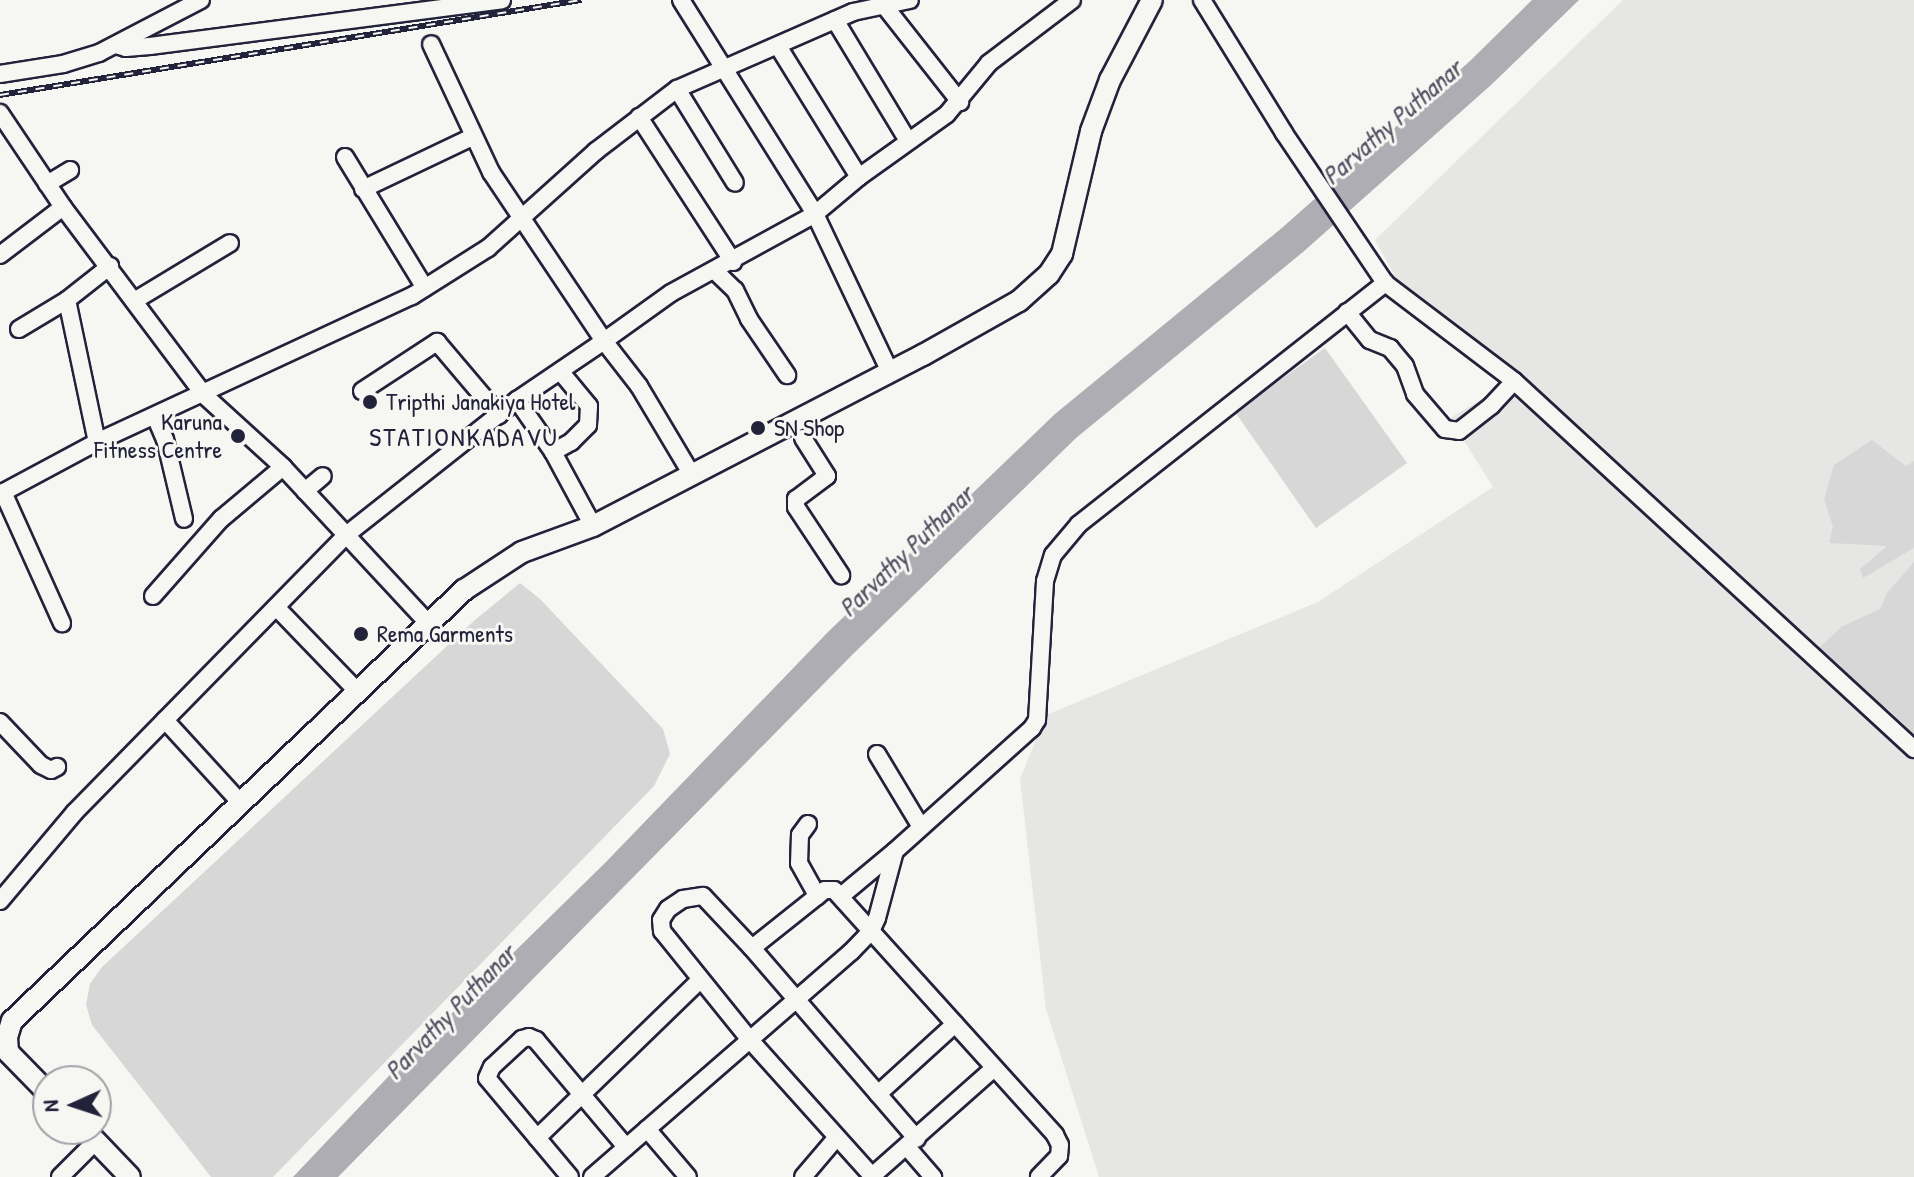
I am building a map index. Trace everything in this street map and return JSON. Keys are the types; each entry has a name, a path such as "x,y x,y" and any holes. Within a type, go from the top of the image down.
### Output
{"main road":[{"path":"32,1078 2,1050 9,1028 22,1010 464,590 522,552 593,526 923,355 1019,301 1049,274 1062,254 1091,131 1110,80 1152,0"},
{"path":"100,1145 130,1177"}],"street":[{"path":"116,45 126,48 150,46 412,5 502,0"},
{"path":"681,0 815,214 889,370"},
{"path":"62,623 2,493 97,442 204,395 425,288 488,248 639,117 677,89 835,20 883,4 910,0"},
{"path":"0,901 75,812 346,535 517,400 671,293 733,262 815,214 960,102 989,63 1072,0"},
{"path":"1202,0 1385,283 1514,381 1914,749"},
{"path":"0,74 63,64 116,45 195,2"},
{"path":"883,4 960,102"},
{"path":"835,20 908,141"},
{"path":"431,44 472,137 521,219 604,341 639,386 692,475"},
{"path":"778,46 859,177"},
{"path":"677,89 735,183"},
{"path":"0,113 63,207 204,395 283,467 428,623"},
{"path":"639,117 733,262"},
{"path":"363,189 472,137"},
{"path":"345,157 425,288"},
{"path":"47,184 70,170"},
{"path":"0,255 63,207"},
{"path":"134,301 230,243"},
{"path":"19,329 67,300 110,266"},
{"path":"715,271 735,290 749,319 787,375"},
{"path":"841,896 895,851 1037,720 1045,581 1053,555 1079,524 1385,283"},
{"path":"67,300 97,442"},
{"path":"1347,312 1370,340 1390,348 1405,366 1415,394 1445,429 1459,431 1491,406 1514,381"},
{"path":"362,391 437,342 499,415"},
{"path":"553,452 571,442 588,425 589,406 560,371"},
{"path":"517,400 553,452 593,526"},
{"path":"155,416 165,439 184,519"},
{"path":"803,438 827,476 795,503 841,575"},
{"path":"153,596 221,519 283,467"},
{"path":"305,491 323,476"},
{"path":"276,607 357,691"},
{"path":"165,720 240,802"},
{"path":"0,722 41,765 47,769 57,767"},
{"path":"877,754 921,827"},
{"path":"808,824 800,835 799,863 817,896"},
{"path":"592,1177 871,931 895,851"},
{"path":"752,948 817,896 830,889 841,896 1058,1140 1059,1156 1039,1177"},
{"path":"933,1177 912,1143 878,1094 703,896 683,899 663,915 661,926 700,980 872,1177 912,1143 994,1068"},
{"path":"537,1138 581,1092 700,980"},
{"path":"878,1094 955,1024"},
{"path":"570,1177 489,1082 488,1072 492,1067 529,1037 581,1092 626,1147"},
{"path":"647,1129 688,1177"},
{"path":"803,1177 837,1137"},
{"path":"60,1177 83,1145"}],"shaded area":[{"path":"1532,0 1579,0 1491,85 1303,252 1076,438 852,655 338,1177 293,1177 404,1060 605,863 829,631 1055,414 1283,227 1470,61"},
{"path":"1623,0 1914,0 1914,1177 1099,1177 1046,1009 1020,779 1046,715 1318,602 1493,487 1450,418 1522,375 1397,280 1375,240"},
{"path":"1325,348 1407,463 1316,528 1235,412"},
{"path":"1872,440 1906,466 1914,461 1914,548 1863,578 1860,569 1887,546 1829,543 1833,527 1824,499 1834,465"},
{"path":"1914,562 1914,734 1887,708 1853,685 1819,648 1841,627 1880,609 1887,593"},
{"path":"520,583 540,599 663,729 670,754 654,786 273,1177 211,1177 92,1025 86,1005 90,984 102,967 475,620"}],"railway":[{"path":"0,95 581,0"}],"place":[{"name":"Tripthi Janakiya Hotel","path":"370,402"},
{"name":"SN Shop","path":"758,428"},
{"name":"Karuna Fitness Centre","path":"238,436"},
{"name":"Rema Garments","path":"361,634"}],"district":[{"name":"STATIONKADAVU","path":"464,437"}],"water label":[{"name":"Parvathy Puthanar","path":"1392,122"},
{"name":"Parvathy Puthanar","path":"906,551"},
{"name":"Parvathy Puthanar","path":"450,1012"}]}
